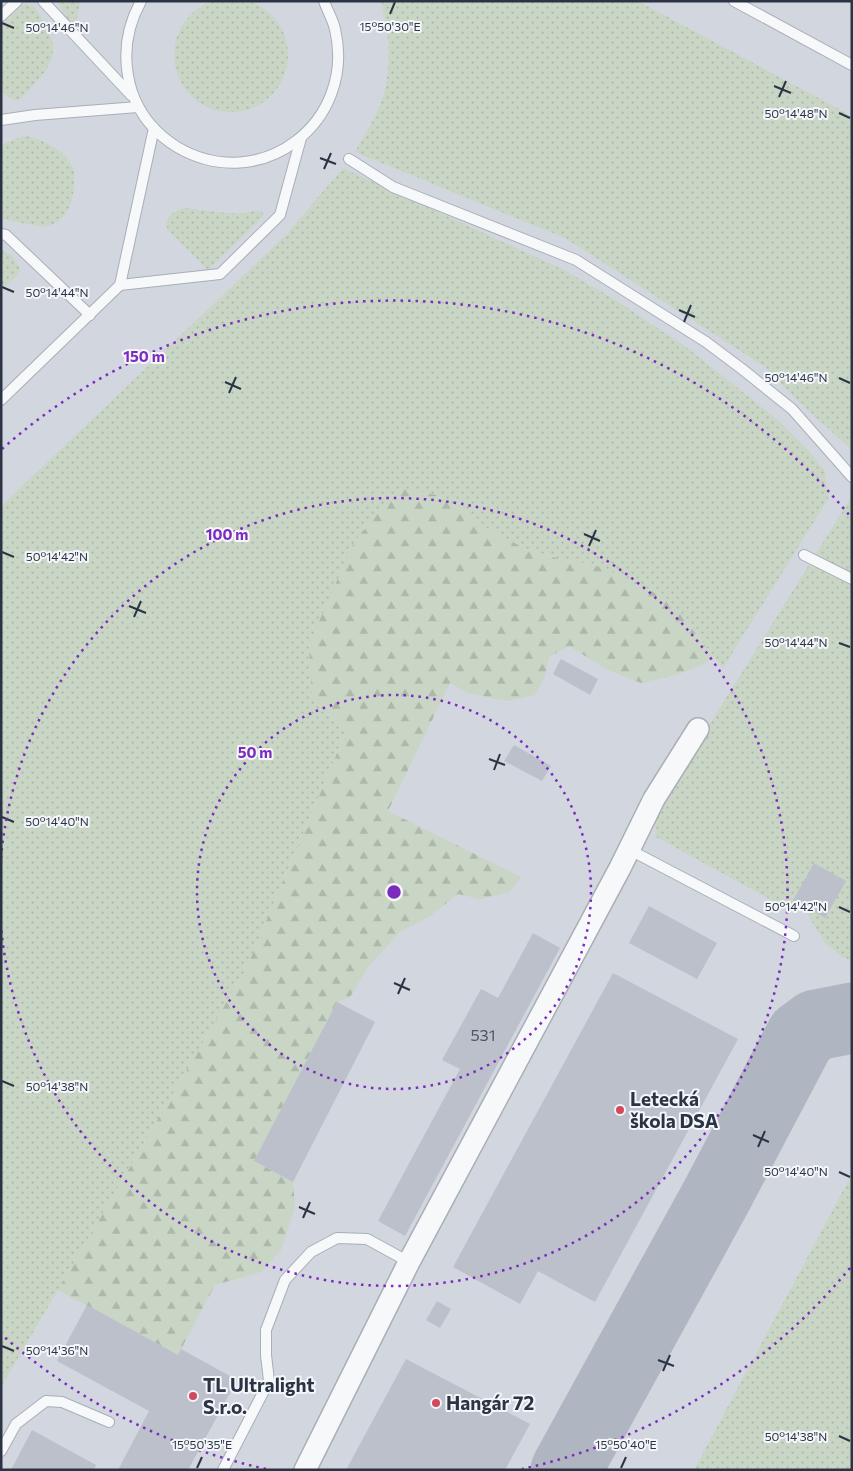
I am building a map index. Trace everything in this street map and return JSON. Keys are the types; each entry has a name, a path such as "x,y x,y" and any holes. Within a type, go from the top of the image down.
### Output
{"street":[{"path":"305,1470 409,1262 630,850 654,799 698,729"}],"lane":[{"path":"1,16 17,1"},
{"path":"43,1 136,103 154,128 169,142 186,152 206,160 226,163 266,158 284,149 301,138 321,115 334,88 339,58 335,28 324,1"},
{"path":"136,103 128,78 127,36 141,1"},
{"path":"734,1 852,65"},
{"path":"1,120 136,103"},
{"path":"1,400 120,285 154,128"},
{"path":"120,285 220,274 280,215 301,138"},
{"path":"349,159 393,186 576,260 706,342 792,409 852,477"},
{"path":"1,234 6,235 90,315"},
{"path":"804,555 852,579"},
{"path":"630,850 794,936"},
{"path":"223,1470 269,1381 266,1356 266,1330 285,1280 311,1252 337,1238 367,1239 409,1262"},
{"path":"1,1451 16,1424 46,1401 62,1402 109,1422"}],"shaded area":[{"path":"1,1 852,1 852,1470 1,1470"}],"green space":[{"path":"231,-2 253,3 271,15 283,33 288,55 283,77 271,95 253,107 231,112 209,107 191,95 179,77 174,55 179,33 191,15 209,3"},
{"path":"57,1 80,1 76,24 71,25"},
{"path":"380,1 638,1 852,116 852,450 799,402 765,367 565,238 355,152 378,108 384,93 388,71 388,34"},
{"path":"26,4 34,6 44,22 53,46 52,57 41,77 19,100 14,100 1,90 1,26 21,6"},
{"path":"27,136 47,143 60,151 70,162 74,172 72,199 67,212 52,225 44,227 1,219 1,145"},
{"path":"343,168 566,271 614,299 689,349 779,421 809,451 825,471 828,499 723,668 675,607 592,564 563,560 526,549 486,528 470,513 312,699 346,731 246,969 1,1387 1,506 287,234"},
{"path":"187,208 230,213 258,211 263,213 263,217 207,269 168,230 166,225 173,213"},
{"path":"1,249 13,258 20,270 18,275 1,291"},
{"path":"400,487 436,495 470,513 486,528 526,549 563,560 592,564 641,584 675,607 714,657 700,666 676,675 641,683 608,670 569,646 549,657 544,679 535,695 508,701 468,693 450,683 388,811 521,877 509,892 480,899 458,894 430,916 400,932 369,966 350,997 337,1002 254,1161 293,1182 295,1207 281,1250 261,1272 215,1285 178,1355 58,1290 246,969 346,732 312,699 309,644 354,542"},
{"path":"852,496 852,961 842,957 825,943 806,912 791,904 788,909 656,837 655,812"},
{"path":"852,1174 852,1470 694,1470"}],"building":[{"path":"561,659 598,679 590,695 553,674"},
{"path":"514,745 551,766 542,781 504,761"},
{"path":"814,863 846,881 825,918 808,908 806,912 791,904"},
{"path":"649,906 717,943 697,979 629,943"},
{"path":"533,933 560,948 405,1236 378,1221 460,1069 442,1060 481,989 498,998"},
{"name":"Letecká škola DSA","path":"613,973 738,1039 595,1302 538,1271 520,1304 453,1267"},
{"path":"337,1002 375,1022 293,1182 254,1161"},
{"path":"437,1301 451,1309 440,1328 426,1320"},
{"path":"87,1305 178,1355 181,1349 237,1380 188,1470 118,1470 149,1411 57,1361"},
{"name":"Hangár 72","path":"406,1359 530,1424 505,1470 346,1470"},
{"path":"32,1430 96,1465 94,1470 11,1470"}],"taxiway":[{"path":"566,1470 716,1197 801,1036 816,1025 852,1018"}],"place":[{"name":"Letecká škola DSA","path":"620,1110"},
{"name":"TL Ultralight S.r.o.","path":"193,1396"},
{"name":"Hangár 72","path":"436,1403"}]}
